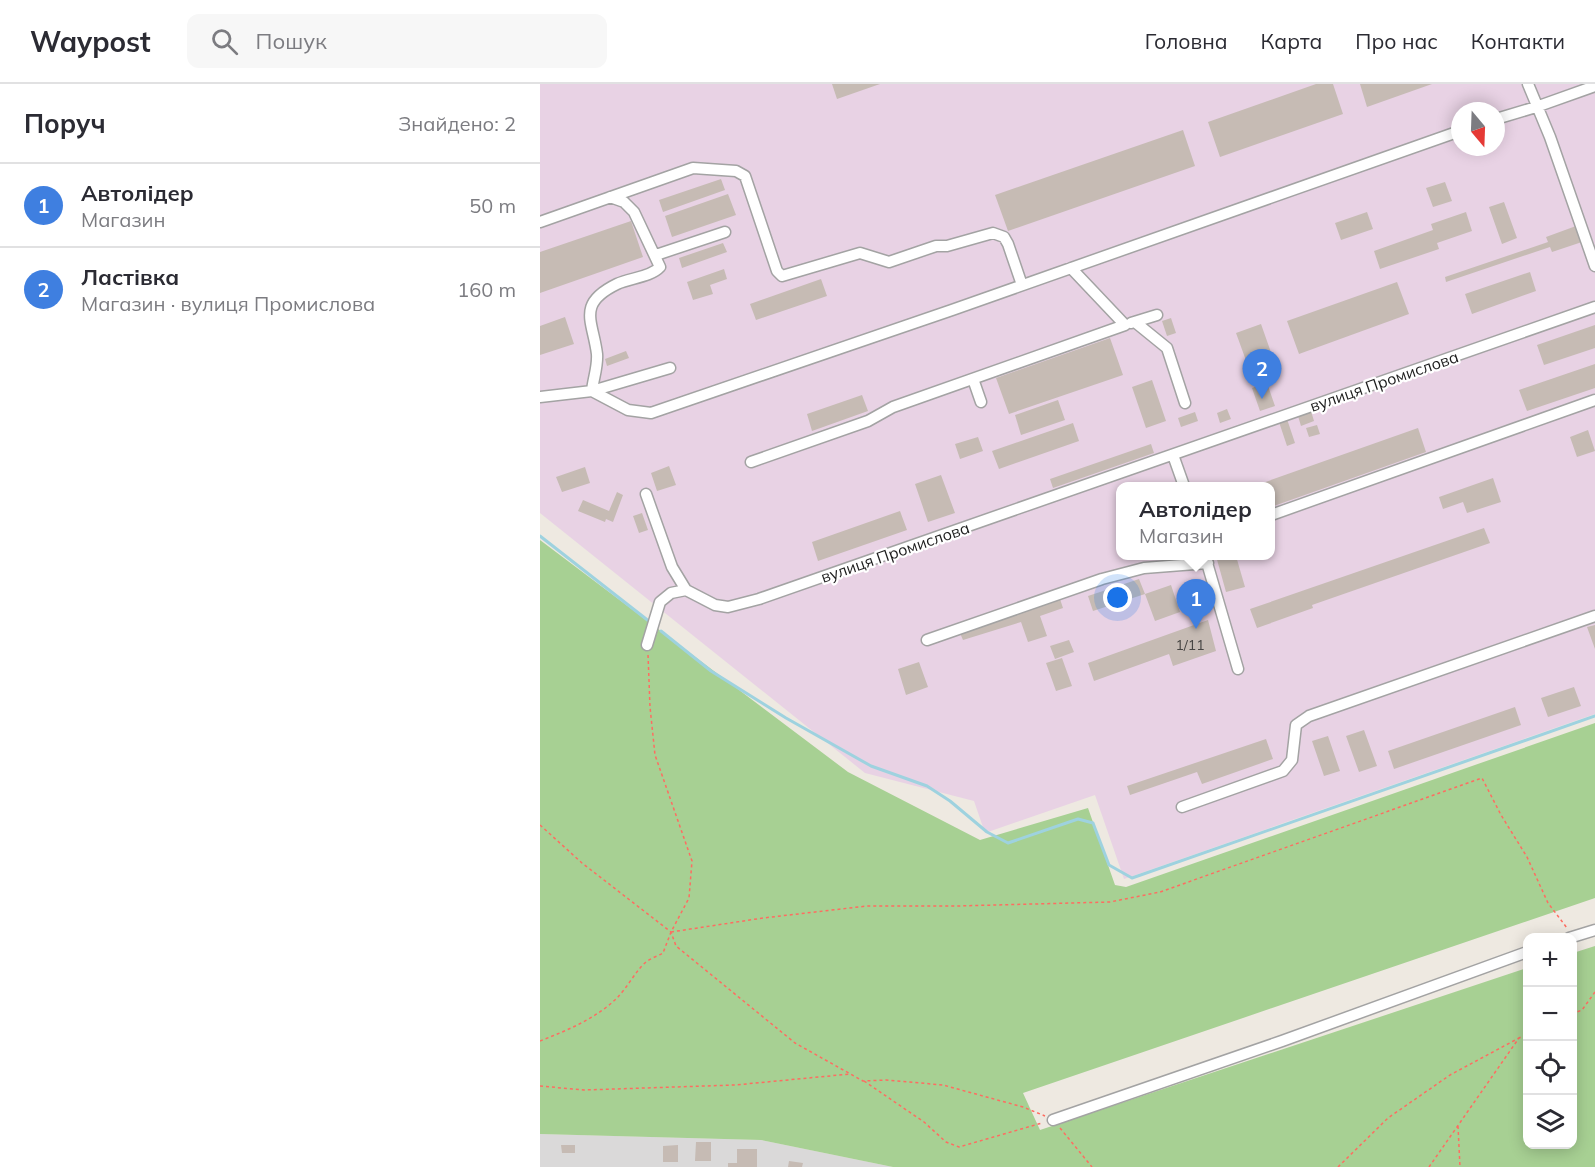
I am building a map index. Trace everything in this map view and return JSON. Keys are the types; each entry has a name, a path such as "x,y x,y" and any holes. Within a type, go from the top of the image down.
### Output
{"street":[{"path":"1528,84 1550,137 1595,266"},
{"path":"1505,116 1595,86"},
{"path":"592,391 628,410 651,413 1451,134"},
{"path":"540,222 693,168 736,171 746,176 777,271 782,276 860,253 889,262 936,246 947,246 993,233 1004,237 1008,244 1022,285"},
{"path":"592,391 597,357 590,326 590,312 594,302 618,279 659,269 660,264 634,212 624,202 610,198"},
{"path":"656,255 725,232"},
{"path":"1071,268 1130,323 1167,348 1185,404"},
{"name":"вулиця Промислова","path":"686,590 715,605 728,607 759,600 1595,307"},
{"path":"751,462 868,421 893,407 1157,315"},
{"path":"540,397 592,391 670,368"},
{"path":"974,379 981,402"},
{"path":"1275,514 1595,400"},
{"path":"1173,454 1183,482"},
{"path":"646,494 672,567 686,590 671,593 660,602 647,645"},
{"path":"927,640 1102,579 1144,568 1199,560"},
{"path":"1206,560 1238,669"},
{"path":"1182,807 1283,771 1292,760 1296,725 1309,716 1595,616"},
{"path":"1577,935 1595,930"},
{"path":"1053,1120 1282,1041 1523,953"}],"path":[{"path":"540,1041 577,1026 605,1008 625,990 645,963 663,953 689,898 692,861 655,755 647,645"},
{"path":"671,932 762,918 867,906 1110,902 1160,892 1482,778 1501,815 1527,857 1548,903 1568,933"},
{"path":"540,825 582,863 671,932 676,946 795,1043 863,1081 924,1122 946,1142 959,1147 1053,1120"},
{"path":"1577,1012 1582,1010 1595,992"},
{"path":"1338,1167 1388,1118 1450,1075 1523,1036"},
{"path":"1429,1167 1519,1038"},
{"path":"540,1086 584,1090 700,1086 783,1082 851,1074"},
{"path":"863,1081 886,1080 943,1085 1023,1107 1053,1120 1092,1167"},
{"path":"1457,1124 1460,1167"}],"shaded area":[{"path":"540,84 1595,84 1595,714 1124,879 1095,795 985,833 974,801 865,773 540,513"},
{"path":"540,1134 761,1140 893,1167 540,1167"}],"green space":[{"path":"540,540 848,772 980,840 1088,808 1115,885 1126,887 1595,723 1595,898 1023,1093 1040,1130 1523,969 1523,1149 1577,1149 1577,952 1595,946 1595,1167 893,1167 761,1140 540,1134"}],"building":[{"path":"832,84 880,84 837,99"},
{"path":"1316,84 1333,84 1343,114 1220,157 1208,122"},
{"path":"1360,84 1432,84 1367,107"},
{"path":"1183,130 1195,166 1008,231 995,195"},
{"path":"721,179 725,190 663,212 659,200"},
{"path":"1445,182 1452,201 1433,207 1426,188"},
{"path":"728,194 736,215 672,237 665,216"},
{"path":"1504,202 1517,238 1502,244 1489,207"},
{"path":"1367,212 1373,229 1341,240 1335,223"},
{"path":"1466,212 1472,231 1437,243 1439,249 1380,269 1374,251 1433,230 1431,224"},
{"path":"631,221 643,257 540,293 540,252"},
{"path":"1576,226 1582,242 1552,252 1550,247 1446,282 1445,277 1548,242 1546,237"},
{"path":"723,243 727,252 682,268 679,258"},
{"path":"724,269 727,279 710,285 713,294 693,300 687,282"},
{"path":"1530,272 1536,291 1472,314 1465,294"},
{"path":"821,279 827,296 756,320 750,304"},
{"path":"1397,282 1409,314 1299,354 1287,321"},
{"path":"565,317 574,344 540,355 540,326"},
{"path":"1171,318 1176,333 1167,336 1162,321"},
{"path":"1261,324 1273,358 1248,366 1236,333"},
{"path":"1595,325 1595,348 1544,365 1537,345"},
{"path":"1110,338 1123,375 1009,414 996,378"},
{"path":"626,351 629,358 607,366 605,359"},
{"path":"1595,364 1595,388 1527,411 1519,390"},
{"path":"1152,380 1166,421 1146,428 1132,387"},
{"path":"1267,383 1275,406 1260,411 1252,388"},
{"path":"862,395 868,411 812,431 807,414"},
{"path":"1058,400 1065,420 1021,435 1015,415"},
{"path":"1227,409 1231,419 1220,423 1217,413"},
{"path":"1311,411 1314,421 1301,426 1298,416"},
{"path":"1195,412 1198,421 1181,427 1178,418"},
{"path":"1287,419 1295,443 1287,446 1279,422"},
{"path":"1073,423 1079,441 999,469 992,451"},
{"path":"1317,425 1320,434 1309,437 1306,428"},
{"path":"1418,428 1426,452 1275,506 1275,482 1265,482"},
{"path":"1588,430 1595,451 1577,457 1570,437"},
{"path":"978,437 983,451 960,459 955,444"},
{"path":"1151,444 1154,453 1053,488 1050,479"},
{"path":"669,466 676,485 657,491 651,473"},
{"path":"585,467 590,483 562,492 556,477"},
{"path":"941,475 955,513 928,522 915,484"},
{"path":"1493,478 1501,502 1467,513 1463,502 1443,509 1439,497"},
{"path":"617,492 623,495 613,522 606,519 605,522 578,511 583,500 609,511"},
{"path":"900,511 907,530 818,561 812,542"},
{"path":"642,513 648,530 639,533 633,516"},
{"path":"1484,528 1490,543 1312,605 1313,608 1257,628 1250,609"},
{"path":"1217,560 1237,560 1245,587 1226,592"},
{"path":"1139,579 1145,594 1093,611 1088,596"},
{"path":"1171,585 1180,612 1155,621 1145,594"},
{"path":"1059,596 1063,608 1040,616 1047,636 1028,642 1021,622 963,640 959,631"},
{"path":"1208,620 1216,651 1173,666 1169,654 1094,681 1088,663"},
{"path":"1595,625 1595,649 1587,627"},
{"path":"1069,640 1074,652 1055,659 1050,646"},
{"path":"1062,658 1072,686 1056,691 1046,663"},
{"path":"919,662 928,687 906,695 898,669"},
{"path":"1574,687 1581,706 1548,717 1541,698"},
{"path":"1515,707 1521,725 1394,769 1388,751"},
{"path":"1364,730 1377,766 1359,772 1346,736"},
{"path":"1328,736 1340,771 1324,776 1312,741"},
{"path":"1266,739 1273,759 1202,784 1197,772 1130,795 1127,786"},
{"path":"696,1142 711,1142 711,1161 695,1161"},
{"path":"561,1145 575,1145 575,1153 562,1153"},
{"path":"678,1145 678,1162 663,1162 663,1146"},
{"path":"737,1149 757,1149 757,1167 728,1167 728,1163 737,1163"},
{"path":"789,1161 803,1163 802,1167 788,1167"}],"waterway":[{"path":"540,536 650,622"},
{"path":"661,631 711,671 786,718 871,766 927,786 950,801 987,832 1008,843 1078,819 1093,823 1109,865 1132,878 1595,716"}],"place":[{"name":"Ластівка","path":"1262,399"},
{"name":"Автолідер","path":"1196,629"}]}
